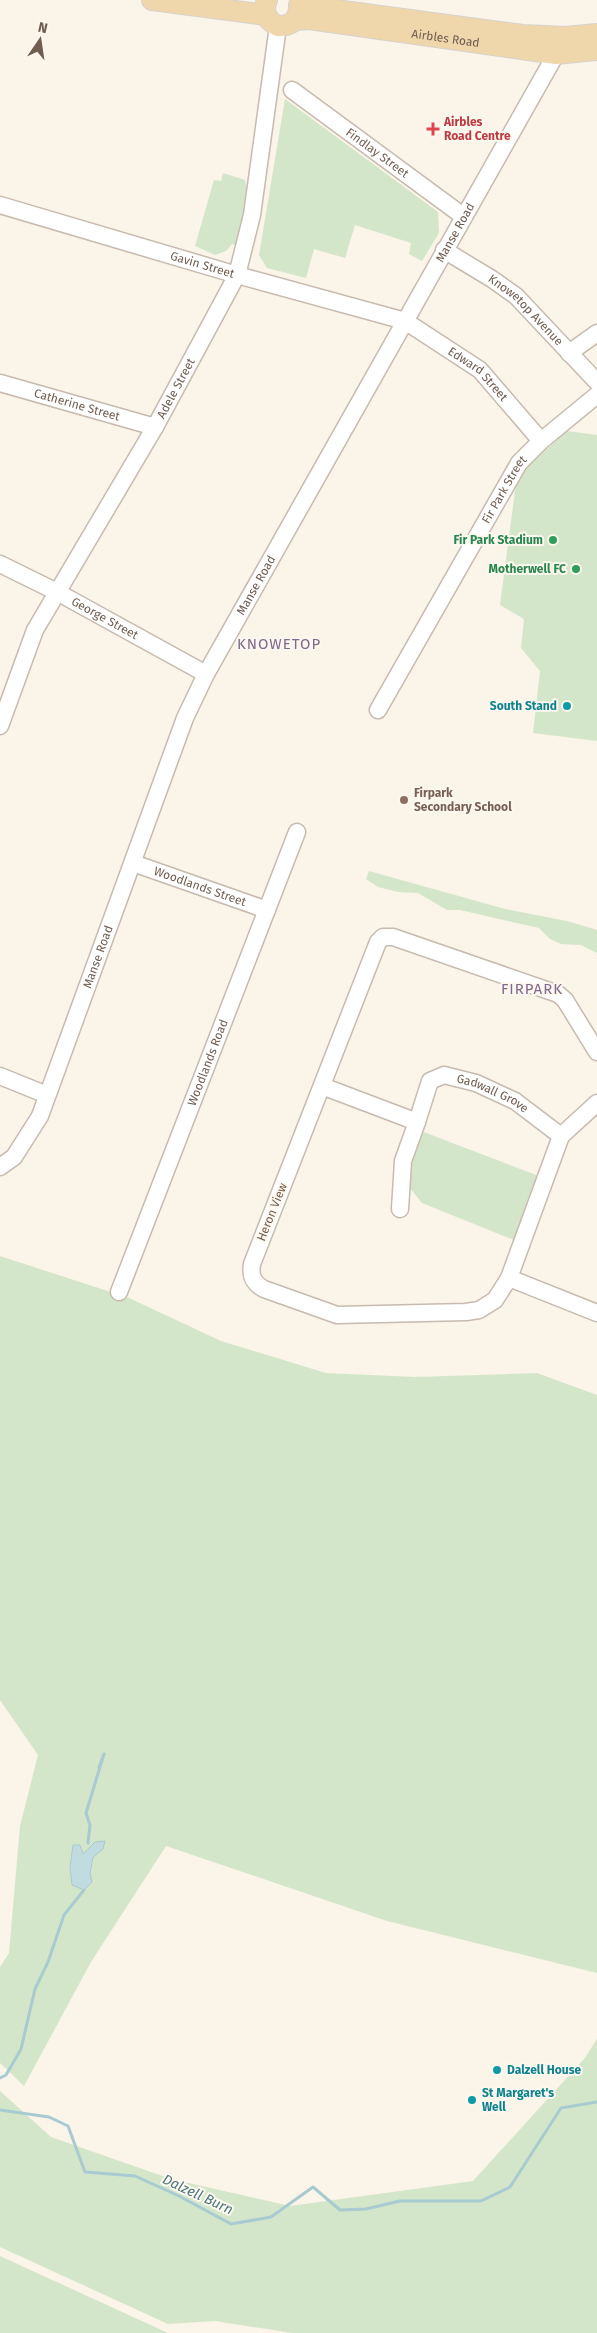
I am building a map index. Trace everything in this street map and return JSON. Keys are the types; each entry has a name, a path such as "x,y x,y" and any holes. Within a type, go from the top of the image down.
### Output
{"main road":[{"name":"Airbles Road","path":"152,0 523,35 564,37 597,34"},
{"name":"Airbles Road","path":"284,11 309,19 556,54 597,50"}],"street":[{"name":"Adele Street","path":"0,726 34,630 155,427 237,275 252,215 284,11"},
{"name":"Manse Road","path":"0,1167 14,1157 40,1116 184,718 206,674 556,54"},
{"name":"Findlay Street","path":"292,90 463,216"},
{"name":"Gavin Street","path":"0,205 237,275 405,321"},
{"name":"Knowetop Avenue","path":"444,250 516,296 597,382"},
{"name":"Edward Street","path":"405,321 480,370 541,441"},
{"path":"569,353 597,333"},
{"name":"Catherine Street","path":"0,383 155,427"},
{"name":"Fir Park Street","path":"378,710 518,463 541,441 597,395"},
{"name":"George Street","path":"0,564 57,592 206,674"},
{"name":"Woodlands Road","path":"119,1292 297,832"},
{"name":"Woodlands Street","path":"133,863 267,910"},
{"name":"Heron View","path":"597,1052 565,1000 558,994 393,937 383,937 378,942 250,1272 257,1285 337,1315 466,1312 479,1310 495,1300 509,1278 561,1136 597,1103"},
{"name":"Gadwall Grove","path":"400,1209 403,1161 430,1081 444,1075 476,1083 515,1101 561,1136"},
{"path":"0,1076 47,1095"},
{"path":"322,1086 417,1122"},
{"path":"509,1278 597,1313"}],"green space":[{"path":"285,99 438,212 439,233 422,261 409,254 411,243 355,225 345,258 314,249 306,278 267,268 259,255"},
{"path":"223,173 245,180 247,190 238,246 232,244 226,251 215,255 195,246 214,180 221,181"},
{"name":"Fir Park Stadium","path":"567,431 597,435 597,741 533,733 540,671 521,648 524,619 500,605 517,476"},
{"path":"369,871 505,909 567,921 597,930 597,953 581,945 561,944 550,939 539,928 460,910 447,910 418,893 398,892 378,887 366,879"},
{"path":"421,1131 544,1178 519,1242 422,1203 409,1187 413,1157"},
{"path":"0,1256 129,1298 221,1341 326,1373 415,1377 537,1373 597,1395 597,1973 387,1921 166,1846 91,1962 24,2086 0,2063 0,1967 9,1953 20,1826 38,1755 0,1700"},
{"path":"597,2039 597,2333 292,2333 215,2321 168,2324 0,2247 0,2091 51,2137 171,2179 290,2206 473,2181 584,2059"},
{"path":"0,2256 168,2333 0,2333"}],"water":[{"path":"105,1841 103,1849 93,1857 90,1874 92,1882 84,1890 72,1885 70,1867 73,1845 80,1845 83,1854 95,1842"}],"waterway":[{"path":"88,1843 90,1825 86,1813 104,1754 99,1767"},
{"path":"0,2078 6,2075 21,2049 35,1989 48,1962 64,1915 84,1890"},
{"name":"Dalzell Burn","path":"0,2110 49,2117 68,2126 85,2172 135,2176 179,2196 231,2224 271,2217 313,2187 340,2210 366,2209 400,2201 481,2201 510,2187 561,2108 597,2102"}],"place":[{"name":"Airbles Road Centre","path":"433,129"},
{"name":"Fir Park Stadium","path":"553,540"},
{"name":"Motherwell FC","path":"576,569"},
{"name":"South Stand","path":"567,706"},
{"name":"Firpark Secondary School","path":"404,800"},
{"name":"Dalzell House","path":"497,2070"},
{"name":"St Margaret's Well","path":"472,2100"}],"district":[{"name":"KNOWETOP","path":"279,644"},
{"name":"FIRPARK","path":"532,989"}]}
